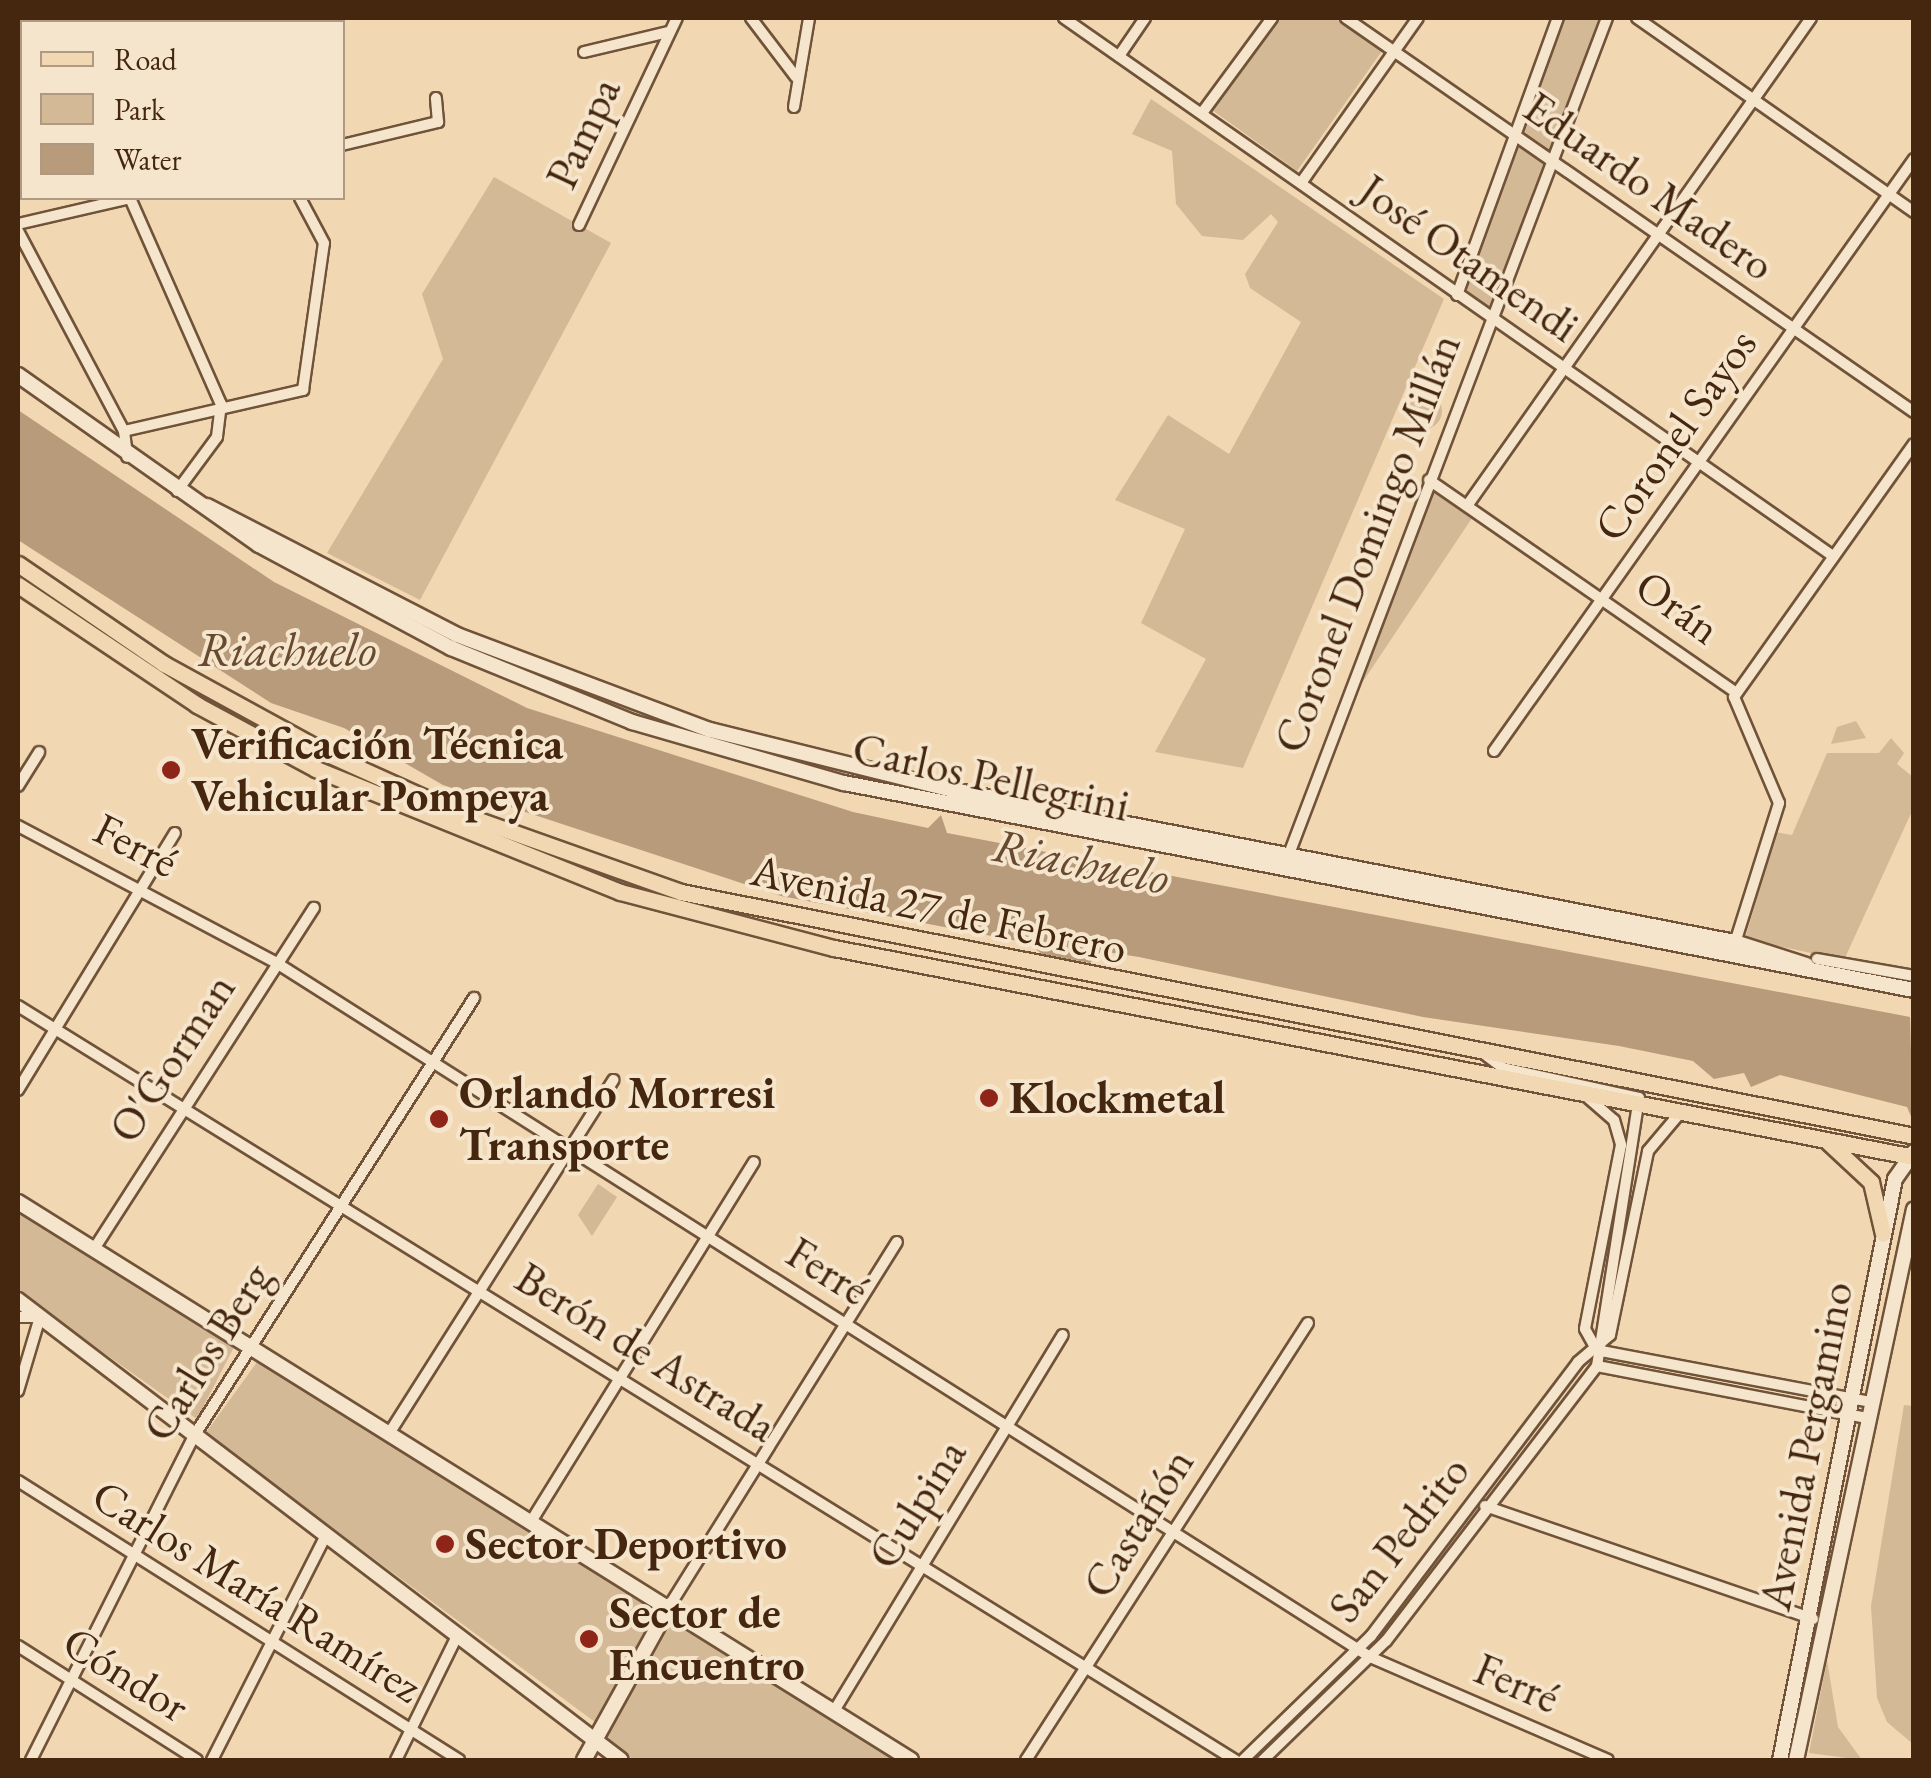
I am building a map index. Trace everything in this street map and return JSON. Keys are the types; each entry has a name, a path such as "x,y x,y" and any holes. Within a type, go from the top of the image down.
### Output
{"main road":[{"name":"Carlos Pellegrini","path":"18,375 126,458 381,614 615,716 812,776 1284,872 1734,949"},
{"name":"Carlos Pellegrini","path":"192,501 457,634 637,708 844,767 1288,855 1820,966 1914,990"},
{"path":"18,564 164,664 391,785 561,852 556,870"},
{"name":"Avenida 27 de Febrero","path":"18,585 197,706 382,800 556,870 720,921 988,978 1911,1155"},
{"path":"382,800 391,785"},
{"name":"Avenida 27 de Febrero","path":"561,852 588,854 596,865 811,924 992,960 998,953 1032,959 1042,970 1914,1136"},
{"path":"988,978 992,960"},
{"path":"1816,1136 1871,1182 1883,1234"},
{"name":"Avenida Pergamino","path":"1780,1760 1883,1234 1911,1155"},
{"path":"18,1202 670,1605 911,1760"},
{"name":"Avenida Pergamino","path":"1796,1760 1914,1210"},
{"path":"18,1300 622,1760"},
{"path":"584,1760 670,1605"}],"street":[{"name":"Pampa","path":"579,225 677,18"},
{"path":"752,18 796,77"},
{"path":"794,107 796,77 810,18"},
{"name":"José Otamendi","path":"1064,18 1833,556"},
{"path":"1119,56 1145,18"},
{"path":"1202,113 1272,18"},
{"name":"Eduardo Madero","path":"1346,18 1914,412"},
{"path":"1301,183 1418,18"},
{"name":"Coronel Domingo Millán","path":"1457,295 1558,18"},
{"name":"Coronel Domingo Millán","path":"1284,872 1429,480 1607,18"},
{"path":"1637,18 1914,212"},
{"path":"1469,503 1811,18"},
{"path":"584,52 668,32"},
{"path":"345,144 438,122 436,98"},
{"name":"Coronel Sayos","path":"1494,751 1914,159"},
{"path":"123,200 18,228 124,432 126,458"},
{"path":"131,200 222,411 217,437 177,491"},
{"path":"124,432 303,390 324,243 301,200"},
{"path":"1734,949 1778,803 1736,714 1737,693 1914,444"},
{"name":"Orán","path":"1429,480 1469,503 1737,693"},
{"path":"18,786 38,752"},
{"name":"Ferré","path":"18,826 142,885 275,962 1175,1529 1358,1650 1608,1760"},
{"path":"18,1090 175,834"},
{"name":"O'Gorman","path":"94,1250 184,1102 314,908"},
{"name":"Carlos Pellegrini","path":"1820,966 1914,976"},
{"name":"Carlos Berg","path":"31,1760 196,1432 254,1348 342,1202 474,998"},
{"name":"Berón de Astrada","path":"18,1006 184,1102 1235,1760"},
{"path":"1487,1056 1503,1068 1636,1094 1640,1103"},
{"path":"390,1432 613,1080"},
{"name":"San Pedrito","path":"1580,1092 1614,1120 1621,1145 1586,1329 1596,1350"},
{"name":"San Pedrito","path":"1263,1760 1370,1657 1489,1509 1596,1366 1640,1103"},
{"name":"San Pedrito","path":"1243,1760 1358,1650 1610,1335 1648,1151 1685,1110"},
{"path":"532,1520 754,1162"},
{"path":"670,1605 897,1242"},
{"path":"18,1317 40,1317 18,1390"},
{"name":"Castañón","path":"1026,1760 1308,1323"},
{"name":"Culpina","path":"834,1711 1062,1336"},
{"path":"1596,1350 1870,1402"},
{"path":"1596,1366 1867,1418"},
{"name":"Carlos María Ramírez","path":"18,1481 459,1760"},
{"path":"1476,1499 1489,1509 1825,1623"},
{"path":"212,1760 324,1536"},
{"path":"396,1760 458,1636"},
{"name":"Cóndor","path":"18,1646 197,1760"}],"green space":[{"path":"1277,18 1335,18 1382,51 1297,171 1212,110"},
{"path":"1558,18 1607,18 1492,318 1457,295"},
{"path":"1151,99 1444,299 1243,768 1155,752 1206,659 1141,623 1185,529 1115,500 1168,415 1229,454 1301,322 1250,288 1245,274 1278,222 1271,214 1243,240 1202,236 1176,204 1172,151 1132,134"},
{"path":"494,177 611,243 420,600 327,553 443,359 422,294"},
{"path":"1424,393 1437,398 1442,411 1437,424 1424,429 1411,424 1406,411 1411,398"},
{"path":"1434,492 1472,518 1362,683"},
{"path":"1856,721 1866,738 1831,744 1837,727"},
{"path":"1891,738 1904,753 1897,764 1913,777 1913,809 1844,960 1745,939 1776,832 1792,835 1827,753 1879,753"},
{"path":"598,1184 617,1197 592,1236 578,1215"},
{"path":"18,1207 236,1343 197,1419 18,1292"},
{"path":"260,1358 657,1608 595,1722 205,1434"},
{"path":"1904,1405 1914,1406 1913,1744 1887,1722 1877,1698 1871,1606"},
{"path":"675,1618 896,1760 634,1760 608,1741 607,1729"},
{"path":"1827,1660 1838,1727 1862,1760 1809,1753"}],"water":[{"name":"Riachuelo","path":"18,410 274,582 527,708 853,812 928,828 941,815 947,833 1910,1017 1913,1121 1907,1107 1780,1075 1751,1087 1744,1073 1714,1079 1693,1061 1619,1046 1423,1017 1101,951 1090,963 1042,954 1028,943 781,896 443,785 344,728 271,703 18,540"}],"place":[{"name":"Verificación Técnica Vehicular Pompeya","path":"171,770"},
{"name":"Klockmetal","path":"989,1098"},
{"name":"Orlando Morresi Transporte","path":"439,1119"},
{"name":"Sector Deportivo","path":"445,1544"},
{"name":"Sector de Encuentro","path":"589,1639"}]}
